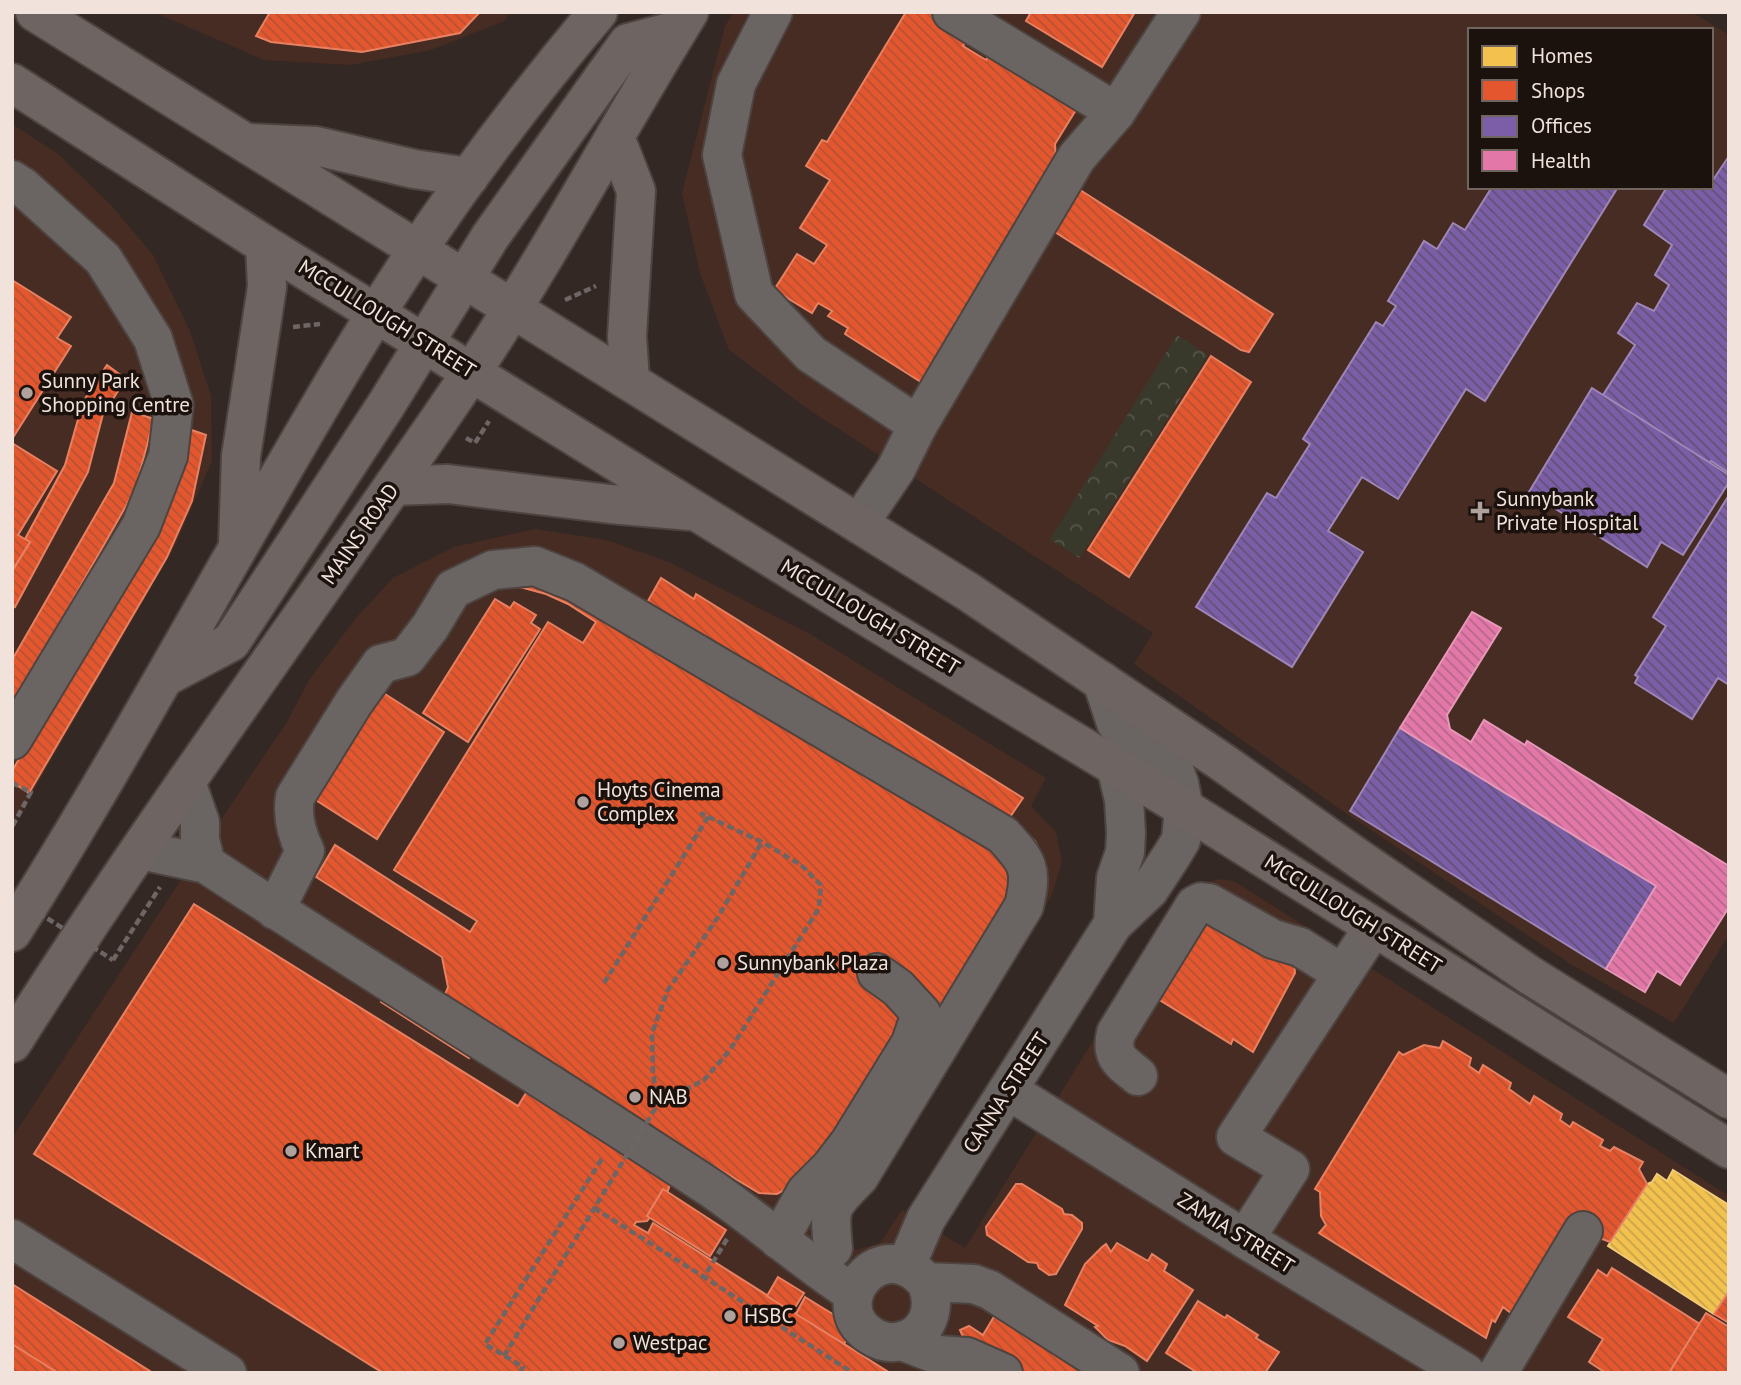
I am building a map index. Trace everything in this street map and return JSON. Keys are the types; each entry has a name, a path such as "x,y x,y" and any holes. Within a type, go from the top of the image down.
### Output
{"main road":[{"path":"35,12 860,522 1102,681 1531,976 1729,1099"},
{"path":"12,932 166,677 346,362 377,313 469,177 526,99 598,12"},
{"path":"166,677 231,642 494,231 628,43 683,21"},
{"name":"MAINS ROAD","path":"12,1043 153,863 186,782 472,371 683,21"},
{"name":"MCCULLOUGH STREET","path":"12,83 265,245 848,605 1116,766 1729,1149"},
{"path":"615,137 636,191 627,335 630,380"},
{"path":"248,143 316,146 414,169 469,177"},
{"path":"238,550 241,456 267,287 265,245"},
{"path":"393,486 447,484 699,512"}],"street":[{"path":"773,12 736,84 722,155 754,294 811,354 918,425"},
{"path":"952,12 1116,112"},
{"path":"860,522 896,469 918,425 1077,157 1116,112 1181,12"},
{"path":"12,180 103,259 153,340 174,405 168,456 141,526 12,740"},
{"path":"275,910 305,851 293,809 295,797 354,702 380,664 407,657 430,627 453,589 493,570 534,566 575,582 1003,835 1028,867 1029,885 1024,906 842,1182 806,1192 783,1232"},
{"name":"CANNA STREET","path":"916,1274 926,1219 1113,924 1149,890 1181,840 1184,808 1175,772 1158,753 1116,723 1102,681"},
{"name":"CANNA STREET","path":"1113,924 1116,878 1126,842 1124,800 1116,766"},
{"path":"186,782 200,822 205,864"},
{"path":"153,863 205,864 555,1085 727,1212 833,1248"},
{"path":"1138,1076 1118,1059 1113,1045 1116,1033 1195,905 1209,903 1273,939 1300,947 1343,974"},
{"path":"1245,1239 1290,1169 1236,1137 1373,928"},
{"path":"861,1283 833,1248 830,1217 842,1182 850,1142 911,1043 921,1013 898,988 877,974"},
{"name":"ZAMIA STREET","path":"1008,1090 1245,1239 1466,1373"},
{"path":"1498,1373 1583,1231"},
{"path":"783,1232 818,1271 861,1283"},
{"path":"12,1239 227,1373"},
{"path":"916,1274 932,1302 931,1313 920,1331 902,1341 890,1343 879,1340 860,1327 855,1317 861,1283 887,1264 916,1274 974,1284 990,1290 1120,1373"},
{"path":"902,1341 938,1355 967,1357 1003,1373"}],"path":[{"path":"565,300 606,281"},
{"path":"466,438 475,443 493,414"},
{"path":"12,783 31,792 12,827"},
{"path":"505,1356 658,1104 704,1080 730,1050 819,908 821,886 802,865 762,842 700,813"},
{"path":"604,983 708,817"},
{"path":"658,1104 653,1073 652,1033 668,990 718,917 762,842"},
{"path":"12,897 113,960 153,863"},
{"path":"531,1373 521,1370 485,1344 607,1151"},
{"path":"618,1158 630,1165"},
{"path":"594,1208 853,1373"},
{"path":"704,1277 727,1212"}],"shaded area":[{"path":"154,12 511,12 504,21 431,50 351,65 264,60"},
{"path":"734,12 1692,12 1729,35 1729,935 1674,1023 1572,965 1347,814 1134,664 1153,633 805,407 729,350 700,273 682,193 725,26"},
{"path":"12,124 58,154 110,204 153,255 190,331 211,396 212,461 175,546 12,828"},
{"name":"Sunnybank Plaza","path":"535,529 607,540 671,563 810,634 1046,778 1031,806 1056,832 1062,862 1051,897 842,1218 845,1243 856,1250 880,1243 902,1210 965,1248 1180,900 1200,884 1220,879 1234,881 1729,1196 1729,1373 12,1373 12,1138 287,722 309,680 356,618 393,578 454,547"}],"green space":[{"path":"1177,335 1208,355 1079,558 1050,539"}],"building: Homes":[{"path":"1673,1170 1729,1205 1729,1291 1714,1314 1608,1246 1647,1184 1652,1182 1657,1174 1667,1181"}],"building: Shops":[{"path":"270,12 480,12 460,33 362,52 271,42 256,36"},
{"path":"906,12 933,12 970,35 963,46 986,60 992,51 1079,105 1055,144 1056,161 955,323 963,328 924,384 845,334 848,328 828,316 832,311 818,303 812,313 774,290 797,254 814,264 827,245 800,228 830,180 806,166 822,140 827,142"},
{"path":"1031,12 1135,12 1102,67 1026,21"},
{"path":"1074,186 1273,314 1249,352 1241,350 1047,227"},
{"name":"Sunny Park Shopping Centre","path":"12,280 71,317 57,338 71,346 12,439"},
{"path":"1211,356 1251,382 1129,577 1088,550"},
{"path":"107,365 126,379 103,414 88,472 15,607 12,605 12,571 30,542 25,539 65,465 83,402"},
{"path":"132,412 154,419 135,490 12,707 12,660 114,483"},
{"path":"183,427 206,435 192,501 167,557 29,793 12,782 12,771 144,543"},
{"name":"Sunny Park Shopping Centre","path":"12,443 57,471 18,535 30,542 12,571"},
{"name":"Sunnybank Plaza","path":"489,555 644,608 661,578 694,599 696,594 1023,798 1008,820 1023,829 1035,841 1044,859 1046,881 792,1186 777,1194 759,1193 669,1139 671,1181 666,1197 647,1221 636,1222 634,1225 648,1233 653,1223 890,1373 383,1373 34,1154 194,904 518,1106 545,1062 489,1027 469,1058 381,1002 400,970 444,997 448,987 442,957 316,877 335,845 470,932 477,921 394,870 548,622 583,643 596,622 546,594 520,587 493,589"},
{"path":"495,599 510,608 514,602 536,615 531,623 540,629 468,742 423,713"},
{"path":"382,692 444,732 377,839 314,799"},
{"path":"1199,906 1294,962 1295,973 1253,1052 1233,1039 1231,1044 1158,999"},
{"path":"1443,1041 1471,1058 1469,1066 1479,1073 1483,1065 1511,1083 1509,1089 1530,1104 1534,1096 1562,1114 1560,1120 1570,1127 1573,1122 1603,1140 1600,1146 1610,1151 1614,1147 1643,1162 1639,1169 1647,1184 1610,1242 1566,1225 1516,1317 1503,1307 1495,1322 1492,1320 1486,1338 1319,1233 1326,1225 1321,1216 1320,1192 1315,1189 1399,1052 1403,1055 1424,1045 1440,1048"},
{"path":"1016,1184 1022,1184 1062,1209 1064,1214 1072,1215 1082,1223 1082,1229 1056,1274 1049,1275 1039,1268 1037,1263 1028,1262 987,1235 986,1227"},
{"path":"663,1189 726,1230 710,1256 647,1216"},
{"path":"1117,1243 1148,1261 1152,1254 1167,1264 1164,1271 1193,1290 1147,1361 1125,1346 1108,1340 1095,1327 1098,1326 1065,1305 1085,1264 1106,1244 1111,1252"},
{"path":"1612,1268 1700,1324 1669,1373 1606,1373 1589,1362 1603,1339 1568,1317 1598,1270 1607,1276"},
{"path":"778,1277 804,1293 792,1312 767,1296"},
{"path":"12,1284 153,1373 12,1373"},
{"path":"1729,1291 1729,1323 1714,1314"},
{"path":"805,1297 839,1318 850,1335 844,1344 796,1314"},
{"path":"1198,1301 1225,1318 1227,1315 1279,1352 1265,1373 1198,1373 1166,1353"},
{"path":"998,1310 1097,1373 959,1373 976,1345 963,1337 960,1330 969,1326 983,1335"},
{"path":"1706,1313 1729,1327 1729,1373 1669,1373"},
{"path":"12,1344 58,1373 12,1373"}],"building: Offices":[{"path":"1729,156 1729,473 1603,395 1635,345 1618,333 1637,303 1654,311 1669,285 1655,275 1672,245 1644,225 1666,189 1713,189 1713,180"},
{"path":"1491,189 1617,189 1485,401 1466,389 1398,499 1362,477 1328,531 1363,552 1292,667 1196,607 1267,493 1276,498 1310,444 1303,439 1376,322 1383,326 1396,306 1388,301 1424,241 1437,249 1453,223 1465,230"},
{"path":"1592,388 1729,475 1729,482 1683,555 1661,542 1647,567 1529,492"},
{"path":"1729,495 1729,685 1718,678 1692,719 1635,683 1638,677 1635,675 1666,626 1653,617"},
{"path":"1400,728 1656,886 1606,969 1350,811"}],"building: Health":[{"path":"1472,612 1501,628 1447,715 1450,729 1471,742 1484,720 1525,745 1527,741 1729,866 1729,907 1680,985 1657,971 1645,992 1606,969 1656,886 1400,728"}],"place":[{"name":"Sunny Park Shopping Centre","path":"27,393"},
{"name":"Sunnybank Private Hospital","path":"1480,511"},
{"name":"Hoyts Cinema Complex","path":"583,802"},
{"name":"Sunnybank Plaza","path":"723,963"},
{"name":"NAB","path":"635,1097"},
{"name":"Kmart","path":"291,1151"},
{"name":"HSBC","path":"730,1316"},
{"name":"Westpac","path":"619,1343"}]}
